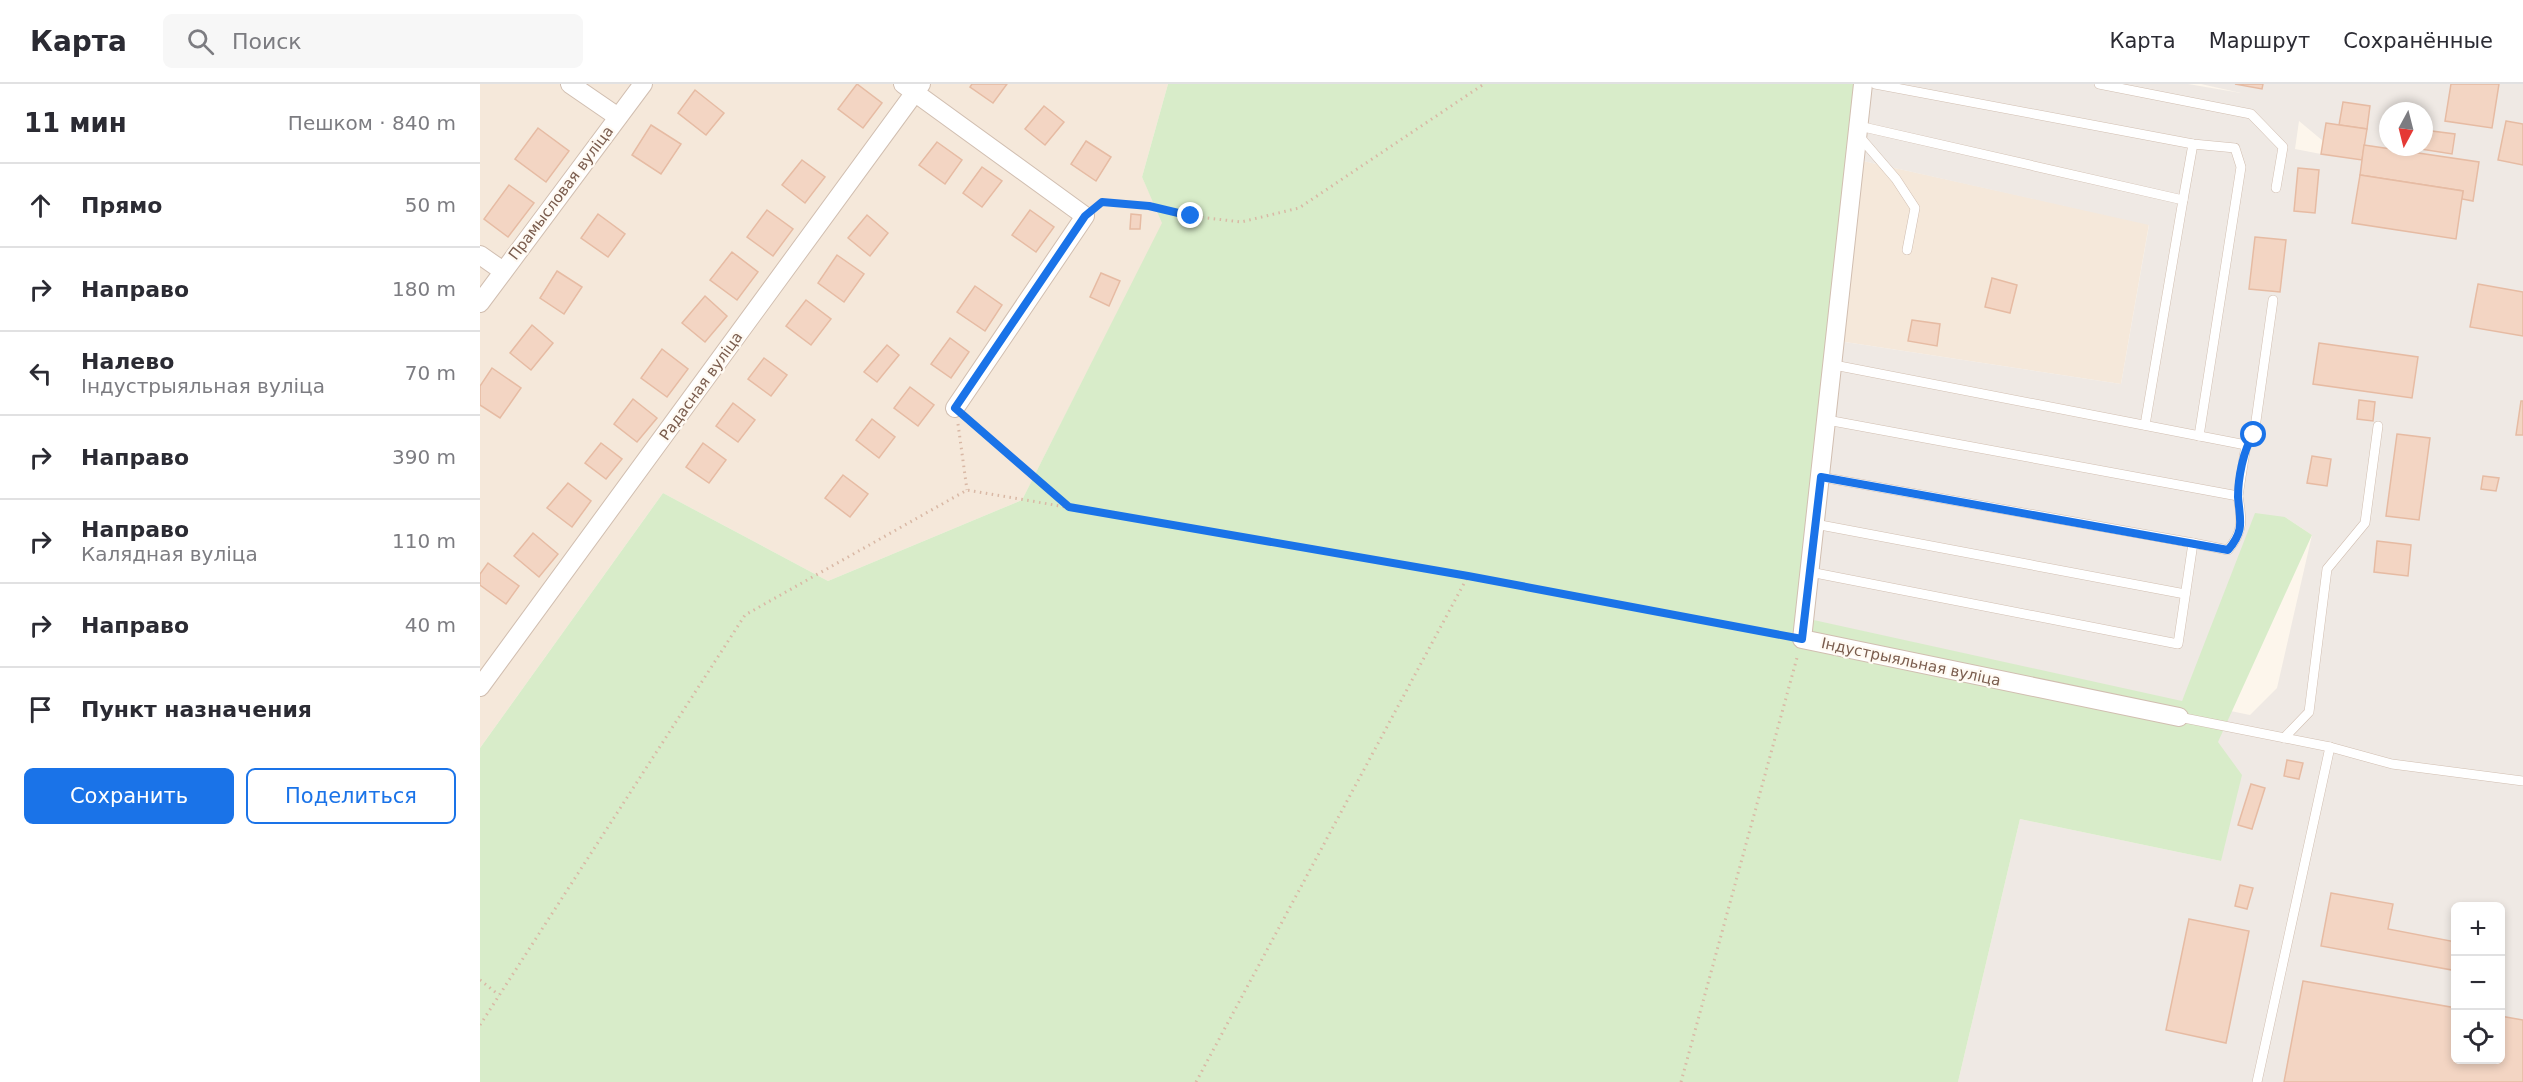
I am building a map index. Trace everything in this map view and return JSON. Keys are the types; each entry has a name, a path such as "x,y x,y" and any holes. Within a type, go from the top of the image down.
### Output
{"street":[{"path":"570,84 618,117"},
{"name":"Прамысловая вуліца","path":"480,303 643,84"},
{"name":"Індустрыяльная вуліца","path":"1863,84 1802,639 2179,717"},
{"path":"913,87 1085,216 955,408"},
{"name":"Радасная вуліца","path":"480,687 913,87"},
{"path":"480,255 503,271"}],"lane":[{"path":"1875,84 2193,144 2235,148 2241,167 2199,436"},
{"path":"2099,84 2251,114 2283,147 2276,188"},
{"path":"1858,130 2183,200"},
{"path":"1858,130 1915,208 1906,250"},
{"path":"2145,425 2193,144"},
{"path":"1821,477 2228,550 2238,538 2242,519 2238,496 2246,445 2254,435 2273,300"},
{"path":"1834,364 2246,445"},
{"path":"1827,420 2238,496"},
{"path":"2284,738 2309,712 2327,569 2365,523 2378,426"},
{"path":"1815,524 2185,594"},
{"path":"1810,572 2178,644 2193,543"},
{"path":"2179,717 2330,747 2392,764 2523,781"},
{"path":"2257,1082 2330,747"}],"path":[{"path":"1085,216 1102,202 1149,206 1191,216 1241,222 1299,208 1484,84"},
{"path":"955,408 968,490"},
{"path":"955,408 1069,507"},
{"path":"480,1025 745,615 968,490 1468,576 1802,639 1681,1082"},
{"path":"1196,1082 1468,576"},
{"path":"480,980 500,994"}],"shaded area":[{"path":"480,84 1168,84 1142,177 1163,223 1022,500 828,581 663,493 480,748"},
{"path":"1858,84 2188,84 2241,93 2201,84 2523,84 2523,1082 1958,1082 2020,819 2221,861 1808,618 1832,340 2121,384 2149,225 1854,159","holes":["2299,121 2323,141 2321,154 2295,149","2285,517 2312,535 2277,688 2250,715 2182,701"]},
{"path":"1854,159 2149,224 2121,384 1832,340"}],"green space":[{"path":"1168,84 1858,84 1809,619 2182,701 2255,513 2285,517 2312,535 2218,742 2242,775 2221,861 2020,819 1958,1082 480,1082 480,748 663,493 828,581 1022,500 1162,223 1142,177"}],"building":[{"path":"857,84 882,103 863,128 838,109"},
{"path":"972,84 1007,84 993,103 970,87"},
{"path":"2235,84 2263,84 2262,89"},
{"path":"2451,84 2499,84 2492,128 2445,121"},
{"path":"695,90 724,113 706,135 678,113"},
{"path":"2343,102 2370,106 2367,129 2339,125"},
{"path":"1044,106 1064,122 1045,145 1025,129"},
{"path":"2506,121 2523,124 2523,165 2498,160"},
{"path":"2326,123 2367,129 2362,160 2321,154"},
{"path":"651,125 681,144 661,174 632,155"},
{"path":"538,128 569,151 546,182 515,159"},
{"path":"2433,131 2455,134 2452,154 2433,151"},
{"path":"1086,141 1111,157 1096,181 1071,164"},
{"path":"937,142 962,160 945,184 919,165"},
{"path":"2364,145 2379,147 2379,156 2433,155 2479,162 2473,201 2462,199 2463,191 2360,175"},
{"path":"802,160 825,177 805,203 782,185"},
{"path":"982,167 1002,181 982,207 963,193"},
{"path":"2298,168 2319,170 2315,213 2294,211"},
{"path":"2360,175 2463,191 2456,239 2352,223"},
{"path":"509,185 534,203 508,237 484,219"},
{"path":"767,210 793,229 773,256 747,237"},
{"path":"1030,210 1054,227 1036,252 1012,235"},
{"path":"598,214 625,234 608,257 581,238"},
{"path":"1131,214 1141,215 1140,229 1130,229"},
{"path":"867,215 888,233 870,256 848,238"},
{"path":"2255,237 2286,240 2280,292 2249,289"},
{"path":"732,252 758,272 737,300 710,280"},
{"path":"837,255 864,274 844,302 818,283"},
{"path":"557,271 582,287 564,314 540,298"},
{"path":"1101,273 1120,281 1109,306 1090,297"},
{"path":"1992,278 2017,285 2010,313 1985,307"},
{"path":"2478,284 2523,292 2523,336 2470,327"},
{"path":"975,286 1002,305 985,331 957,312"},
{"path":"705,296 727,316 705,342 682,323"},
{"path":"806,300 831,319 811,345 786,326"},
{"path":"1912,320 1940,324 1937,346 1908,341"},
{"path":"532,325 553,343 531,370 510,353"},
{"path":"950,338 969,352 951,378 931,364"},
{"path":"2319,343 2418,357 2412,398 2313,384"},
{"path":"887,345 899,355 877,382 864,372"},
{"path":"662,349 688,369 667,397 641,378"},
{"path":"764,358 787,375 771,396 748,379"},
{"path":"492,368 521,388 500,418 480,405 480,386"},
{"path":"910,387 934,405 918,426 894,408"},
{"path":"633,399 657,418 637,442 614,424"},
{"path":"2359,400 2375,402 2373,421 2357,419"},
{"path":"2521,401 2523,401 2523,435 2516,435"},
{"path":"733,403 755,420 738,442 716,426"},
{"path":"872,419 895,437 879,458 856,440"},
{"path":"2397,434 2430,438 2419,520 2386,516"},
{"path":"601,443 622,459 606,479 585,463"},
{"path":"703,443 726,460 709,483 686,467"},
{"path":"2312,456 2331,459 2327,486 2307,483"},
{"path":"843,475 868,494 850,517 825,498"},
{"path":"2483,476 2499,478 2496,491 2481,489"},
{"path":"568,483 591,501 572,527 547,508"},
{"path":"533,533 558,554 539,577 514,556"},
{"path":"2377,541 2411,545 2408,576 2374,572"},
{"path":"488,563 519,586 506,604 480,585 480,574"},
{"path":"2287,760 2303,763 2299,779 2284,776"},
{"path":"2251,784 2265,788 2252,829 2238,825"},
{"path":"2240,885 2253,888 2247,909 2235,906"},
{"path":"2331,893 2393,904 2388,929 2451,941 2451,970 2321,946"},
{"path":"2189,919 2249,931 2226,1043 2166,1030"},
{"path":"2303,981 2451,1007 2451,1064 2505,1064 2505,1017 2523,1020 2523,1082 2284,1082"}],"route":[{"path":"1191,216 1149,206 1102,202 1085,216 955,408 1069,507 1468,576 1802,639 1821,477 2228,550 2238,538 2242,519 2238,496 2246,445 2254,435"}]}
